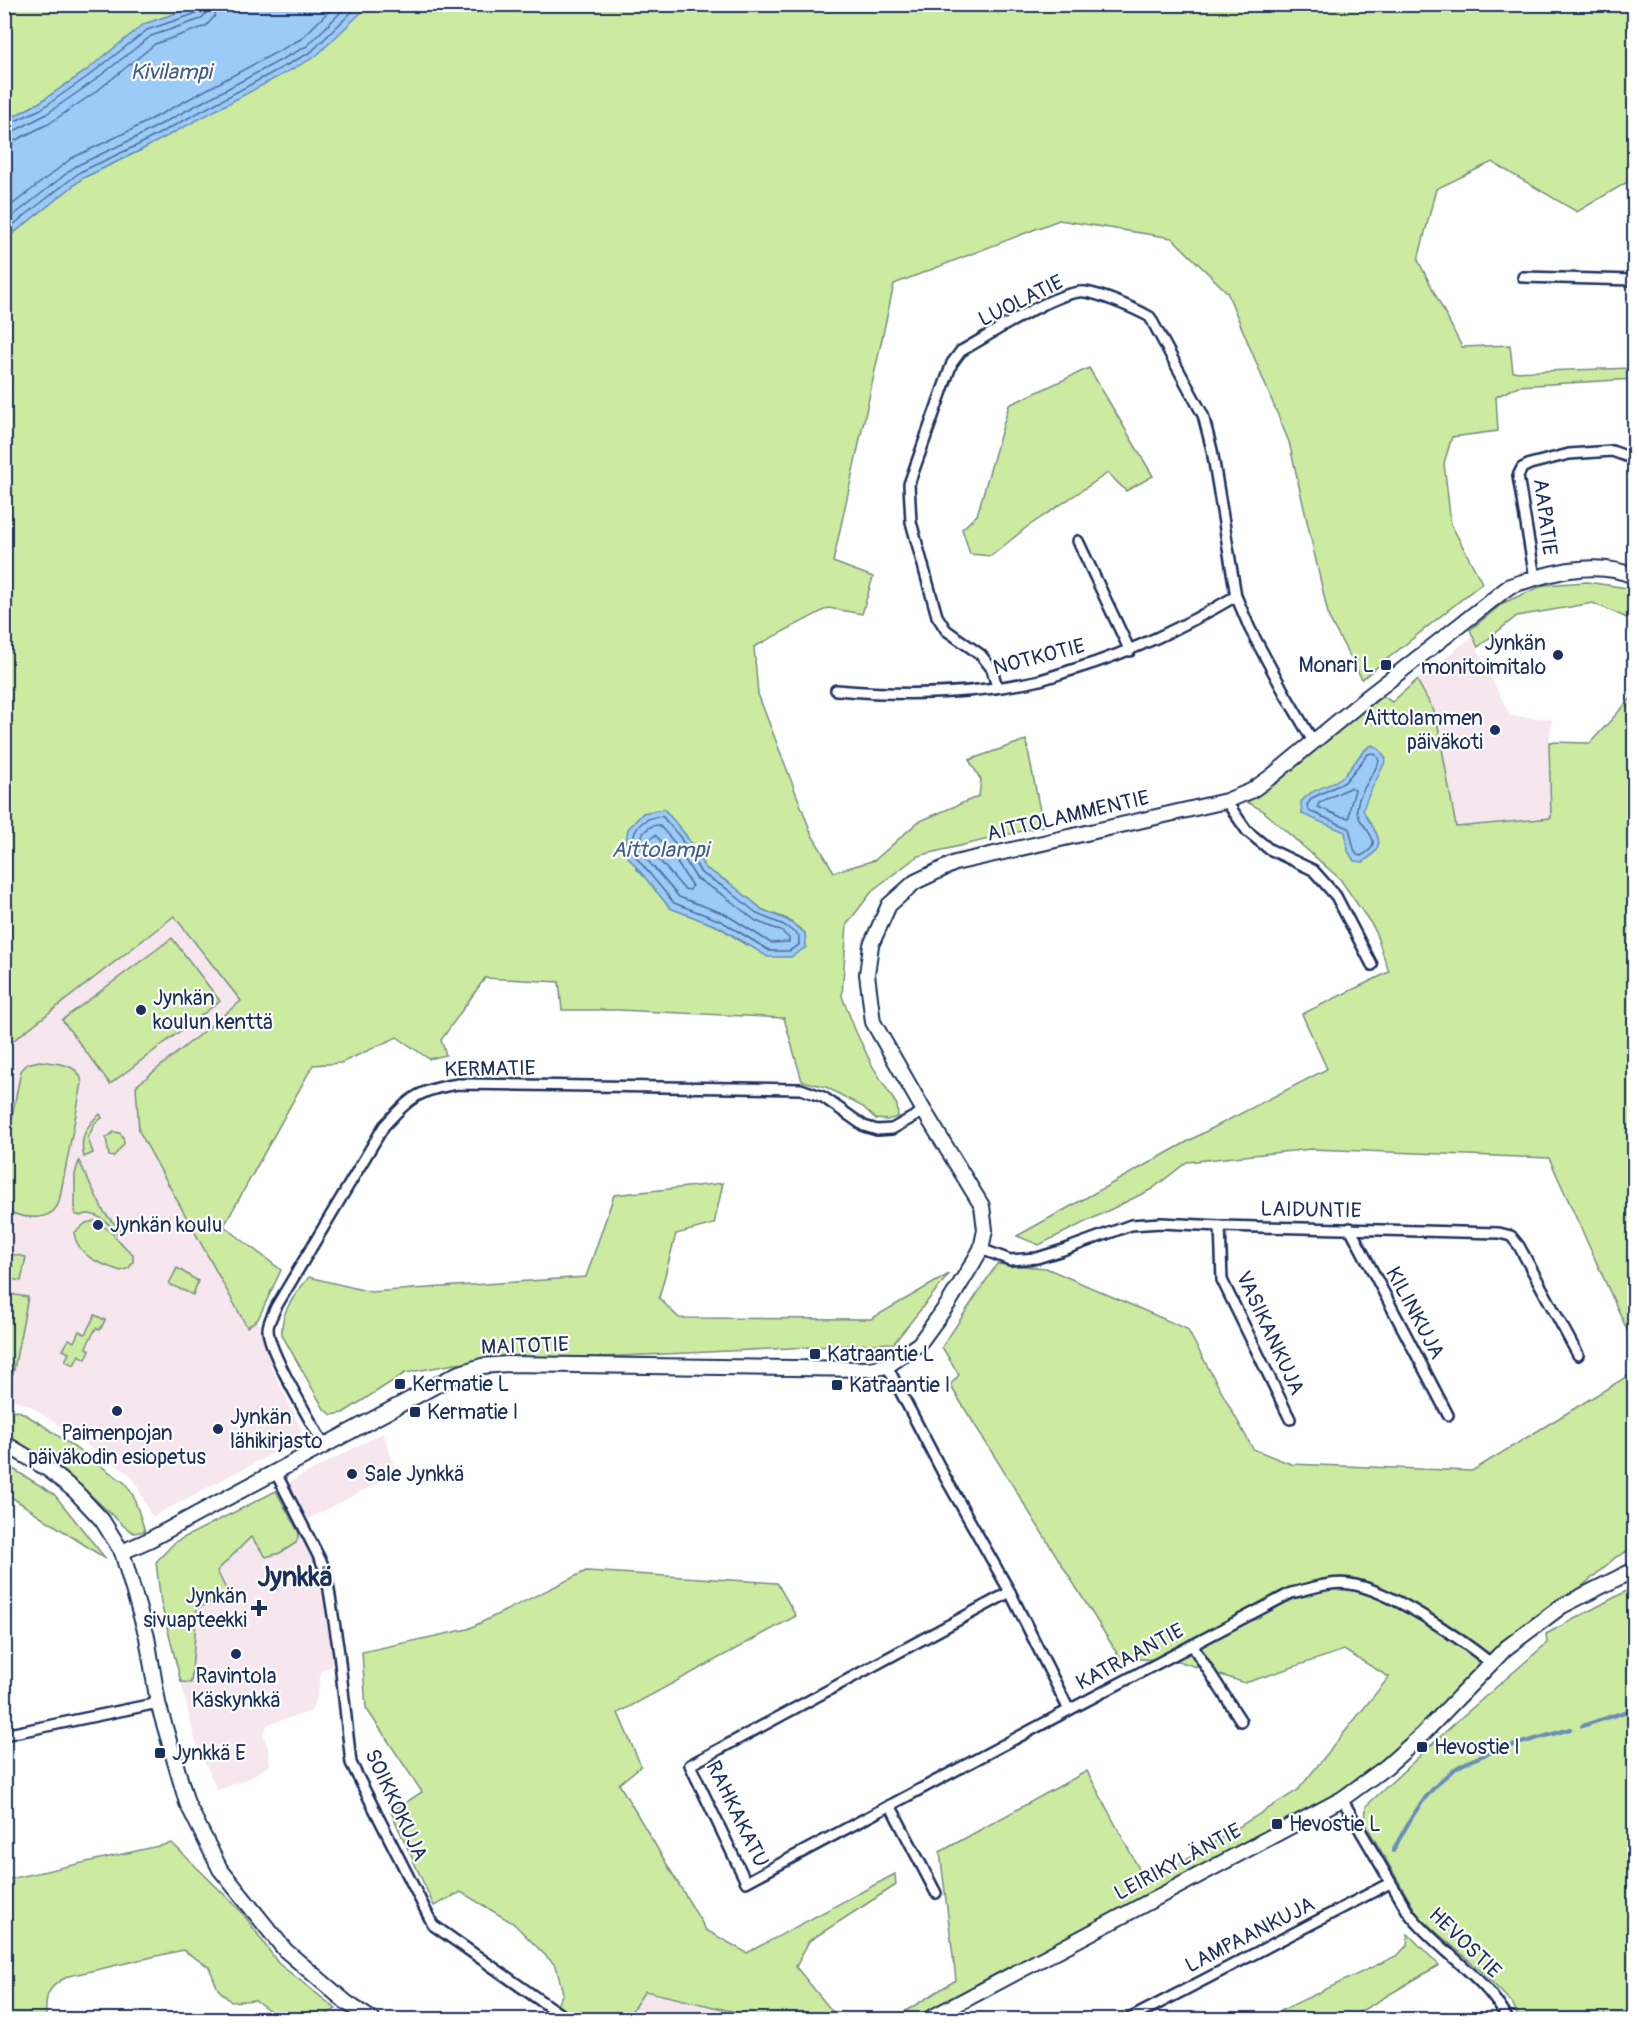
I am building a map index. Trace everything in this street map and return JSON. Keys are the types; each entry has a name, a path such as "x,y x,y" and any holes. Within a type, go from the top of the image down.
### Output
{"street":[{"path":"1523,277 1635,280"},
{"name":"LUOLATIE","path":"997,687 992,669 981,655 946,630 937,616 911,522 909,484 952,363 961,351 1068,293 1085,292 1137,310 1150,317 1203,415 1212,450 1236,596 1250,629 1314,743"},
{"name":"AAPATIE","path":"1535,578 1518,476 1522,468 1569,454 1612,451 1635,459"},
{"path":"1078,541 1130,651"},
{"name":"AITTOLAMMENTIE","path":"948,1304 981,1249 985,1230 982,1206 924,1112 873,1022 867,974 871,945 889,905 915,882 955,863 1226,801 1251,790 1314,743 1369,696 1510,586 1535,578 1599,568 1635,576"},
{"name":"NOTKOTIE","path":"836,690 960,692 1036,681 1130,651 1187,624 1236,596"},
{"path":"1226,801 1246,831 1269,849 1313,870 1321,878 1336,896 1372,965"},
{"name":"KERMATIE","path":"324,1446 284,1371 268,1329 276,1307 384,1126 407,1101 432,1088 458,1084 801,1089 823,1097 864,1126 877,1130 892,1129 924,1112"},
{"name":"LAIDUNTIE","path":"981,1249 1010,1260 1037,1258 1131,1225 1161,1222 1220,1226 1499,1233 1511,1236 1519,1246 1578,1355"},
{"name":"VASIKANKUJA","path":"1220,1226 1222,1280 1290,1419"},
{"name":"KILINKUJA","path":"1350,1228 1448,1415"},
{"name":"MAITOTIE","path":"122,1552 276,1473 457,1374 483,1366 507,1364 870,1369 887,1366 919,1344 948,1304"},
{"name":"KATRAANTIE","path":"887,1366 945,1477 1010,1592 1069,1710 1291,1593 1329,1584 1351,1584 1392,1598 1469,1645 1491,1663"},
{"path":"4,1443 49,1470 75,1491 102,1520 122,1552 147,1637 158,1703 187,1803 220,1869 285,1950 367,2018"},
{"name":"SOIKKOKUJA","path":"276,1473 326,1571 339,1653 351,1763 433,1925 568,2019"},
{"name":"LEIRIKYLÄNTIE","path":"927,2019 1342,1799 1386,1767 1415,1741 1506,1648 1562,1606 1635,1570"},
{"name":"RAHKAKATU","path":"1010,1592 690,1765 746,1882 1069,1710"},
{"path":"1192,1645 1241,1721"},
{"path":"4,1736 158,1703"},
{"name":"HEVOSTIE","path":"1342,1799 1390,1883 1420,1928 1490,1990 1505,2018"},
{"path":"890,1805 936,1893"},
{"name":"LAMPAANKUJA","path":"1127,2019 1390,1883"}],"shaded area":[{"name":"Aittolammen päiväkoti","path":"1472,637 1510,716 1552,719 1549,742 1551,818 1456,828 1436,715 1417,680"},
{"name":"Jynkän koulu","path":"174,916 241,1001 136,1086 247,1327 258,1319 272,1357 270,1365 302,1430 300,1436 292,1443 152,1517 137,1485 129,1474 29,1405 5,1397 4,1057 14,1040"},
{"path":"383,1433 397,1473 308,1519 288,1483"},
{"path":"299,1533 321,1573 336,1664 321,1671 317,1698 310,1712 268,1724 263,1733 270,1765 248,1779 217,1790 194,1737 181,1682 191,1682 197,1609 217,1572 252,1537 296,1543"},
{"path":"645,1991 765,2018 766,2019 626,2020"}],"green space":[{"path":"5,5 200,5 5,121"},
{"path":"369,5 1634,5 1634,178 1577,212 1492,162 1436,189 1418,260 1462,347 1510,345 1513,372 1634,368 1634,379 1518,386 1496,397 1498,431 1452,437 1444,463 1451,524 1482,583 1362,679 1329,618 1289,442 1227,292 1172,238 1059,220 894,284 833,562 873,577 862,614 828,608 754,647 758,694 812,835 834,872 875,860 918,822 979,796 981,780 969,760 1026,740 1043,826 918,856 874,889 847,924 842,996 873,1067 897,1105 898,1117 887,1120 876,1119 863,1107 826,1087 802,1081 784,1018 618,1010 562,1010 559,982 485,978 441,1040 446,1055 429,1059 397,1037 341,1063 313,1065 224,1226 281,1270 258,1319 247,1327 139,1131 136,1086 241,1001 174,916 14,1040 5,1052 5,240 83,178 141,150 352,20","holes":["685,834 705,868 731,884 763,910 787,919 805,933 806,947 746,945 719,927 692,916 655,888 636,868"]},
{"path":"1089,368 1153,476 1126,491 1108,473 1027,527 991,556 970,554 962,529 977,515 1009,405"},
{"path":"1587,582 1634,589 1634,621 1593,603 1517,616 1478,647 1470,630 1503,603 1544,585"},
{"path":"1417,680 1436,715 1456,827 1551,818 1549,742 1590,743 1634,695 1634,1345 1549,1158 1311,1149 1187,1162 1152,1189 1039,1245 1017,1236 1203,1133 1327,1069 1302,1014 1389,972 1374,928 1340,879 1262,810 1245,801 1383,696 1392,702"},
{"name":"Jynkän koulun kenttä","path":"172,938 220,1001 110,1084 62,1020"},
{"path":"39,1061 72,1068 77,1071 82,1083 59,1202 49,1214 27,1217 5,1210 5,1152 21,1071 27,1064"},
{"path":"100,1114 102,1118 95,1123 88,1138 93,1153 84,1157 83,1138 91,1123"},
{"path":"114,1132 122,1135 124,1144 113,1157 109,1156 106,1138"},
{"path":"79,1161 104,1212 120,1230 117,1234 96,1216 75,1214 75,1174"},
{"path":"723,1183 714,1224 676,1234 659,1298 679,1318 871,1319 949,1274 894,1343 455,1364 405,1373 343,1413 332,1415 324,1409 282,1335 286,1311 309,1277 371,1292 586,1277 614,1195"},
{"path":"94,1221 110,1231 133,1254 133,1262 129,1268 121,1271 105,1265 85,1254 80,1248 74,1233 86,1223"},
{"path":"5,1253 26,1257 21,1281 5,1278"},
{"path":"997,1264 1046,1268 1187,1329 1253,1449 1291,1464 1472,1471 1634,1372 1634,1548 1616,1557 1341,1795 915,2019 891,2020 956,1980 940,1852 1087,1771 1147,1884 1298,1790 1389,1677 1344,1650 1245,1683 1178,1661 1120,1658 950,1385 959,1375 942,1347"},
{"path":"177,1268 198,1281 193,1295 169,1284"},
{"path":"4,1293 28,1297 13,1374 5,1372"},
{"path":"95,1315 105,1320 100,1330 96,1328 86,1347 90,1350 86,1359 79,1355 74,1365 65,1361 69,1353 63,1350 69,1339 74,1342 79,1331 85,1334"},
{"path":"4,1407 21,1412 41,1424 125,1483 133,1495 145,1531 134,1533 126,1528 67,1473 5,1434"},
{"path":"5,1464 54,1494 106,1559 5,1493"},
{"path":"276,1491 299,1533 296,1543 280,1553 266,1557 251,1537 217,1571 228,1593 197,1609 191,1683 181,1682 161,1603 156,1562 175,1542"},
{"path":"586,1571 777,1583 796,1616 618,1713 641,1766 619,1784 706,1930 747,1953 895,1874 896,1885 809,1941 796,1967 832,2011 843,2019 766,2019 645,1991 626,2019 583,2019 557,2005 563,1993 556,1966 513,1923 461,1892 434,1906 391,1812 422,1792 366,1708 362,1652 468,1629"},
{"path":"1634,1587 1634,2019 1519,2019 1512,2003 1480,1970 1419,1917 1365,1823 1366,1806 1456,1722 1547,1643 1546,1634"},
{"path":"172,1843 242,1912 278,1963 336,2009 320,2018 281,2019 255,2000 231,2002 218,1989 209,1967 183,1950 69,1976 51,1988 48,1993 46,2019 5,2019 5,1880"},
{"path":"1408,1934 1439,1965 1348,2019 1263,2019 1398,1955 1407,1945"}],"water":[{"name":"Kivilampi","path":"200,5 369,5 315,57 141,150 83,178 5,240 5,121 37,104 83,73 144,24"},
{"path":"1372,745 1380,750 1386,759 1363,810 1379,843 1372,855 1363,862 1354,861 1348,851 1345,832 1302,814 1301,802 1305,797 1342,777"},
{"name":"Aittolampi","path":"664,809 685,834 705,868 731,884 763,910 787,920 805,933 806,947 791,957 768,957 719,927 670,908 624,852 628,829 643,813"}],"waterway":[{"path":"1582,1726 1634,1709"},
{"path":"1393,1851 1425,1798 1451,1772 1491,1753 1570,1729"}],"place":[{"name":"Jynkän monitoimitalo","path":"1558,655"},
{"name":"Monari L","path":"1386,665"},
{"name":"Aittolammen päiväkoti","path":"1495,730"},
{"name":"Jynkän koulun kenttä","path":"141,1010"},
{"name":"Jynkän koulu","path":"98,1225"},
{"name":"Katraantie L","path":"815,1354"},
{"name":"Kermatie L","path":"400,1384"},
{"name":"Katraantie I","path":"837,1385"},
{"name":"Paimenpojan päiväkodin esiopetus","path":"117,1411"},
{"name":"Kermatie I","path":"415,1412"},
{"name":"Jynkän lähikirjasto","path":"218,1429"},
{"name":"Sale Jynkkä","path":"352,1474"},
{"name":"Jynkän sivuapteekki","path":"259,1608"},
{"name":"Ravintola Käskynkkä","path":"236,1654"},
{"name":"Hevostie I","path":"1422,1747"},
{"name":"Jynkkä E","path":"160,1753"},
{"name":"Hevostie L","path":"1277,1824"}],"district":[{"name":"Jynkkä","path":"295,1577"}]}
